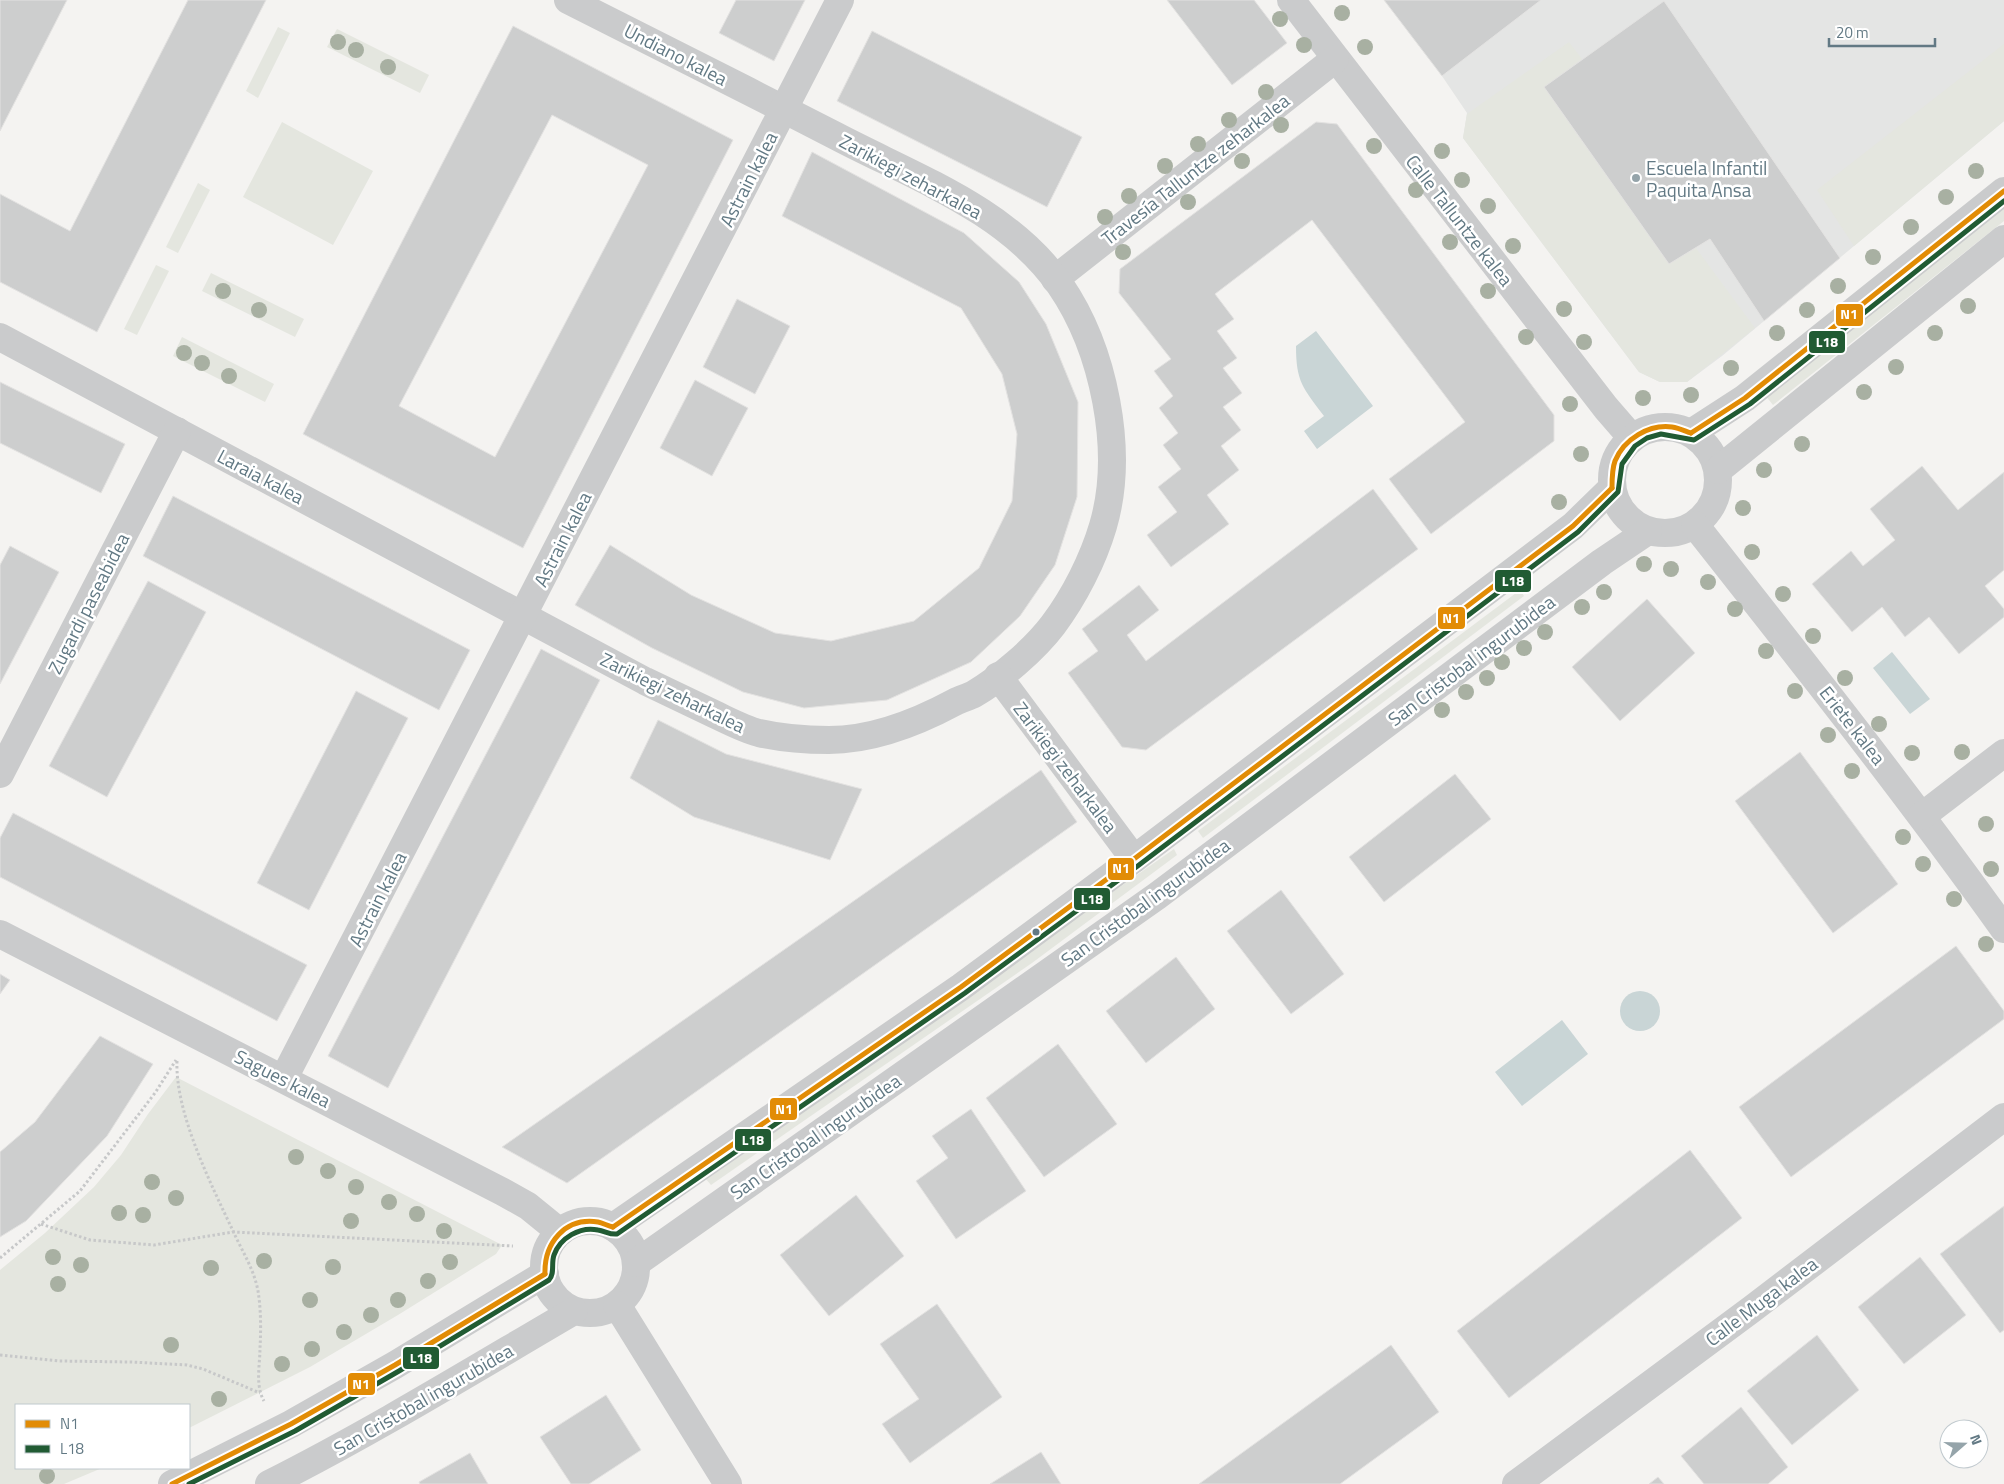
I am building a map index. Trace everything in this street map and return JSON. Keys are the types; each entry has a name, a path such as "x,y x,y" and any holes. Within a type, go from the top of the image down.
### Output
{"street":[{"name":"Undiano kalea","path":"568,0 784,108"},
{"name":"Astrain kalea","path":"284,1078 840,0"},
{"name":"Calle Talluntze kalea","path":"1291,0 1606,408 1632,438"},
{"name":"Travesía Talluntze zeharkalea","path":"1055,279 1335,59"},
{"name":"Zarikiegi zeharkalea","path":"523,616 645,681 759,733 833,740 901,728 974,694 1032,649 1047,632 1070,597 1090,559 1103,526 1110,494 1112,466 1111,435 1106,398 1088,339 1060,286 1022,244 972,206 784,108"},
{"path":"1692,433 1745,398 2004,191"},
{"path":"1718,470 2004,240"},
{"name":"Laraia kalea","path":"0,337 523,616"},
{"path":"1668,426 1692,433 1709,449 1718,470 1718,491 1711,509 1695,526 1666,534 1648,531 1629,521 1617,505 1612,488 1612,472 1616,459 1632,438 1650,428 1668,426"},
{"name":"Zugardi paseabidea","path":"0,774 177,431"},
{"name":"San Cristobal ingurubidea","path":"613,1228 961,987 1134,859 1573,526 1612,488"},
{"name":"Eriete kalea","path":"1695,526 1922,816 2004,929"},
{"name":"San Cristobal ingurubidea","path":"636,1263 1157,896 1602,562 1648,531"},
{"name":"Zarikiegi zeharkalea","path":"998,676 1134,859"},
{"path":"1922,816 2004,754"},
{"name":"Sagues kalea","path":"0,934 284,1078 528,1206 560,1232"},
{"name":"Calle Muga kalea","path":"1516,1484 2004,1117"},
{"path":"596,1222 613,1228 629,1242 636,1263 635,1279 628,1294 616,1305 596,1313 574,1311 554,1296 545,1274 545,1259 550,1244 560,1232 577,1223 596,1222"},
{"path":"172,1484 292,1424 395,1365 545,1274"},
{"path":"616,1305 728,1484"},
{"name":"San Cristobal ingurubidea","path":"269,1484 322,1458 412,1407 574,1311"}],"path":[{"path":"0,1258 80,1191 155,1093 177,1058 176,1077 186,1118 203,1164 233,1232 252,1269 258,1291 260,1393 265,1402"},
{"path":"41,1224 90,1240 154,1245 233,1232 514,1246"},
{"path":"0,1355 59,1361 187,1365 203,1369 260,1393"}],"shaded area":[{"path":"1384,0 2004,0 2004,121 1722,356 1687,382 1660,382 1639,372 1463,138 1467,113 1442,76"},
{"path":"278,27 290,33 258,98 246,91"},
{"path":"337,29 429,75 420,93 327,47"},
{"path":"1569,42 1582,59 1544,87 1669,264 1696,248 1755,328 1687,382 1660,382 1639,372 1463,138 1467,114"},
{"path":"2004,44 2004,121 1854,246 1817,190"},
{"path":"282,122 373,171 333,245 243,197"},
{"path":"198,183 210,190 178,253 166,247"},
{"path":"2004,204 2004,221 1773,405 1765,395"},
{"path":"156,265 169,271 137,335 124,329"},
{"path":"211,273 304,319 295,337 202,291"},
{"path":"1316,331 1373,406 1317,449 1304,431 1324,416 1302,384 1296,358 1296,346"},
{"path":"182,337 274,384 265,402 173,356"},
{"path":"1520,590 1524,596 1203,838 1198,831"},
{"path":"1892,652 1930,699 1910,714 1873,668"},
{"path":"1174,849 1177,855 1032,963 711,1185 705,1178"},
{"path":"1644,991 1651,994 1657,1000 1660,1011 1659,1019 1651,1028 1644,1031 1636,1031 1629,1028 1621,1019 1620,1007 1623,1000 1632,992"},
{"path":"1562,1020 1588,1054 1522,1106 1495,1072"},
{"path":"176,1077 502,1245 496,1254 310,1367 190,1427 190,1404 15,1404 15,1469 100,1469 64,1484 0,1484 0,1270 45,1233 94,1187 121,1155 148,1114"}],"building":[{"path":"0,0 67,0 0,131"},
{"path":"188,0 266,0 97,332 0,282 0,194 70,231"},
{"path":"736,0 805,0 774,61 719,33"},
{"path":"1167,0 1254,0 1287,43 1232,85"},
{"path":"1384,0 1541,0 1442,76"},
{"name":"Escuela Infantil Paquita Ansa","path":"1664,1 1840,258 1764,321 1710,239 1669,264 1544,87"},
{"path":"513,26 733,140 523,548 303,434","holes":["552,115 648,165 495,457 399,406"]},
{"path":"872,31 1082,137 1047,207 837,101"},
{"path":"1316,122 1337,124 1554,415 1554,441 1431,534 1389,479 1465,422 1312,220 1215,294 1234,319 1217,331 1237,358 1223,368 1242,393 1223,407 1241,430 1221,446 1239,470 1207,495 1229,524 1171,567 1147,535 1177,512 1158,487 1181,469 1163,445 1178,433 1159,408 1173,396 1154,371 1171,359 1119,293 1120,269"},
{"path":"812,152 964,233 1019,282 1046,324 1078,402 1077,497 1055,565 1020,616 971,662 887,700 804,708 743,692 652,648 575,605 610,545 691,595 775,633 831,641 914,621 979,568 1012,501 1017,434 1002,374 961,308 782,216"},
{"path":"737,299 790,326 755,394 703,367"},
{"path":"695,380 748,408 712,476 660,448"},
{"path":"0,382 125,444 101,493 0,443"},
{"path":"1922,466 1958,510 2004,472 2004,570 1985,586 2004,609 2004,617 1959,654 1929,617 1905,637 1882,607 1852,632 1812,584 1851,551 1863,566 1895,540 1870,509"},
{"path":"1373,489 1418,549 1146,750 1122,747 1068,673 1098,651 1082,629 1139,585 1159,610 1127,635 1146,661"},
{"path":"173,496 470,650 439,710 143,556"},
{"path":"10,546 59,572 0,684 0,565"},
{"path":"148,581 206,612 107,797 49,766"},
{"path":"1647,599 1695,653 1620,721 1572,667"},
{"path":"541,649 600,680 388,1088 328,1056"},
{"path":"356,691 408,718 309,910 257,883"},
{"path":"658,720 726,754 862,789 830,860 694,817 630,778"},
{"path":"1800,752 1898,884 1833,933 1735,801"},
{"path":"1041,770 1077,822 567,1183 502,1147"},
{"path":"1455,774 1491,819 1384,902 1349,857"},
{"path":"13,813 307,965 277,1021 0,877 0,838"},
{"path":"1281,890 1344,974 1291,1014 1227,931"},
{"path":"1956,946 2004,1011 2004,1019 1791,1177 1739,1107"},
{"path":"1176,957 1215,1009 1146,1063 1106,1011"},
{"path":"0,974 10,980 0,994"},
{"path":"100,1036 153,1064 107,1136 26,1221 0,1237 0,1152 35,1122"},
{"path":"1058,1044 1117,1124 1044,1177 986,1098"},
{"path":"971,1109 1026,1191 956,1239 916,1181 948,1158 932,1136"},
{"path":"1690,1150 1742,1218 1509,1398 1457,1331"},
{"path":"856,1195 904,1256 829,1316 780,1255"},
{"path":"2004,1206 2004,1330 2000,1333 1940,1254"},
{"path":"1920,1257 1966,1315 1904,1364 1858,1307"},
{"path":"937,1304 1002,1397 910,1463 882,1424 919,1399 880,1344"},
{"path":"1817,1335 1859,1390 1792,1445 1747,1391"},
{"path":"1391,1345 1439,1412 1340,1484 1199,1484"},
{"path":"606,1395 641,1450 589,1484 571,1484 540,1437"},
{"path":"1741,1407 1788,1467 1768,1484 1704,1484 1681,1456"},
{"path":"1041,1452 1061,1484 990,1484"},
{"path":"470,1453 488,1484 420,1484 419,1482"},
{"path":"1658,1477 1664,1484 1649,1484"}],"transit line":[{"name":"N1","path":"1691,433 1745,398 2004,191"},
{"name":"L18","path":"189,1484 295,1431 399,1371 549,1280 552,1275 554,1255 561,1243 566,1239 578,1232 591,1229 617,1234 965,993 1139,865 1578,532 1618,492 1622,464 1635,446 1647,438 1661,434 1694,440 1750,404 2004,201"},
{"name":"N1","path":"1612,488 1615,461 1624,446 1638,435 1663,427 1675,427 1691,433"},
{"name":"N1","path":"613,1227 961,987 1134,859 1573,526 1612,488"},
{"name":"N1","path":"545,1274 548,1252 559,1234 566,1228 586,1222 598,1222 613,1227"},
{"name":"N1","path":"172,1484 291,1424 395,1365 545,1274"}],"place":[{"name":"Escuela Infantil Paquita Ansa","path":"1636,178"}]}
